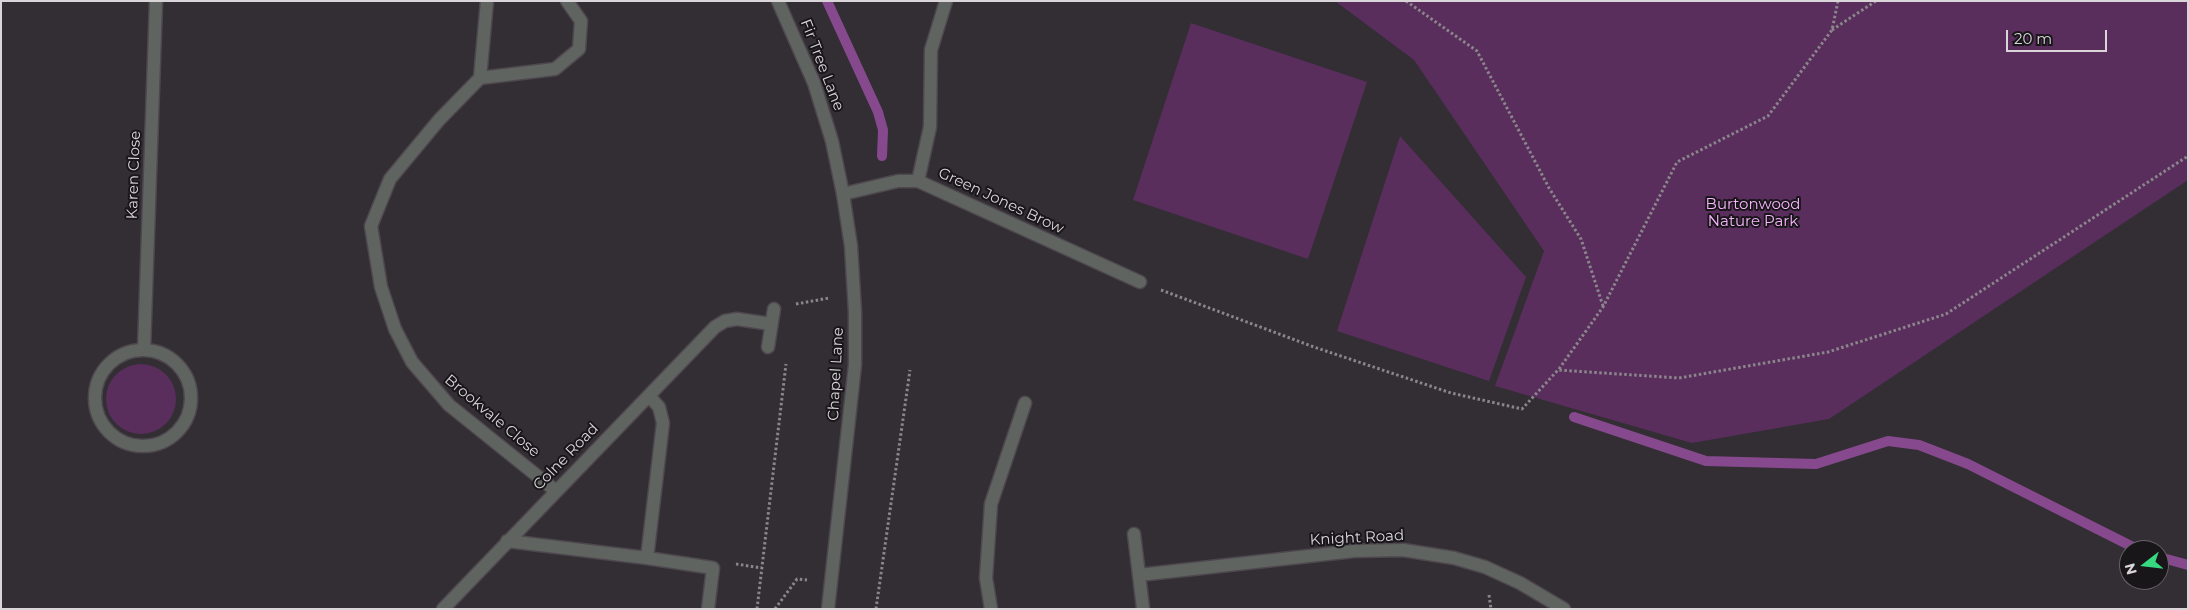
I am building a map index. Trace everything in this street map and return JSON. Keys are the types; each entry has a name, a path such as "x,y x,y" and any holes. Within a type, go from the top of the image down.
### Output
{"street":[{"name":"Karen Close","path":"144,350 156,1"},
{"path":"487,1 480,78 555,69 579,49 582,21 567,1"},
{"name":"Fir Tree Lane","path":"778,1 814,83 832,141"},
{"path":"918,181 930,126 931,50 946,1"},
{"name":"Brookvale Close","path":"480,78 439,120 390,179 371,226 381,287 403,347 423,376 449,405 556,491"},
{"name":"Chapel Lane","path":"828,609 855,365 853,280 843,194 832,141"},
{"name":"Green Jones Brow","path":"843,194 898,181 918,181 1140,282"},
{"path":"768,347 774,309"},
{"name":"Colne Road","path":"443,609 715,327 725,321 737,319 772,324"},
{"path":"144,350 158,353 170,359 179,368 187,379 190,392 190,406 186,419 168,439 156,444 140,446 123,442 110,433 100,420 95,404 96,388 102,372 113,360 128,352 144,350"},
{"path":"647,558 663,423 659,407 648,396"},
{"path":"991,609 986,578 991,504 1025,403"},
{"path":"1134,534 1143,608"},
{"path":"507,541 713,568 708,609"},
{"name":"Knight Road","path":"1139,575 1354,552 1403,550 1454,558 1485,567 1520,583 1564,609"}],"path":[{"path":"1406,1 1477,51 1549,188 1581,239 1603,307"},
{"path":"1832,30 1838,1"},
{"path":"1140,282 1314,347 1442,390 1522,409 1558,370 1603,307 1677,162 1768,116 1832,30 1876,1"},
{"path":"1558,370 1679,378 1828,352 1946,314 2188,156"},
{"path":"774,309 833,297"},
{"path":"758,609 787,359 768,347"},
{"path":"876,609 910,370"},
{"path":"775,609 797,579 832,582"}],"green space":[{"name":"Burtonwood Nature Park","path":"1335,1 2188,1 2188,180 1829,419 1692,443 1495,386 1544,251 1414,60"},
{"path":"1191,23 1367,82 1308,259 1133,200"},
{"path":"1400,136 1526,277 1489,381 1337,331"},
{"path":"141,364 160,370 170,380 176,399 170,418 160,428 141,434 122,428 112,418 106,399 112,380 122,370"}],"waterway":[{"path":"827,1 878,112 883,130 882,156"},
{"path":"1574,417 1706,461 1816,464 1888,441 1919,445 1968,464 2119,540"},
{"path":"2169,560 2188,565"}]}
